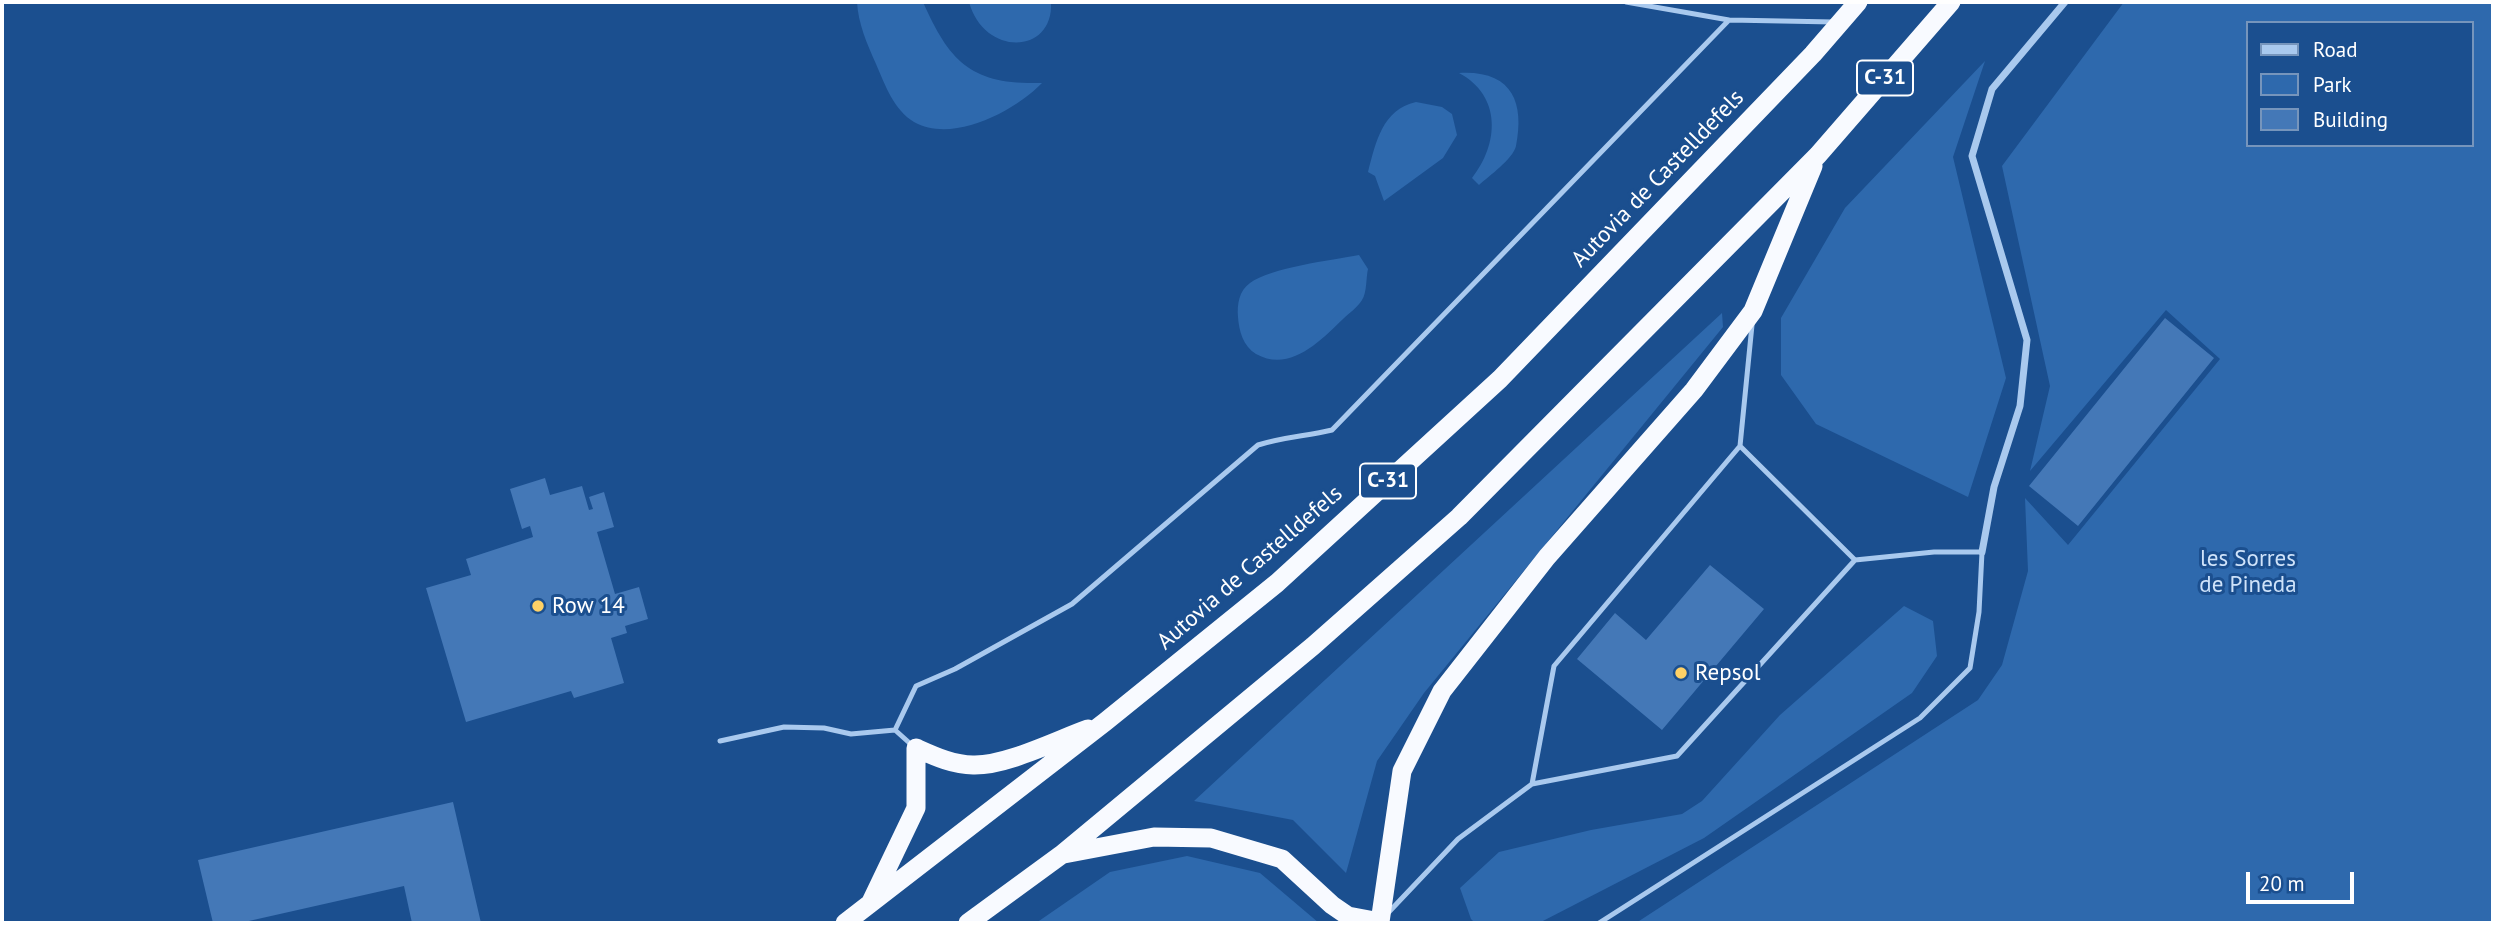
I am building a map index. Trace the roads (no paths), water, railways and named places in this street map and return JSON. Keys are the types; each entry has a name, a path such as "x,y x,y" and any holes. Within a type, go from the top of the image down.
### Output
{"highway":[{"name":"Autovia de Castelldefels","path":"845,923 1105,722 1277,583 1500,379 1858,2"},
{"name":"C-31","path":"968,923 1061,855 1313,646 1459,517 1818,155 1951,2"},
{"path":"1061,855 1154,837 1211,838 1282,859 1349,916 1381,923 1402,771 1442,691 1547,557 1695,390 1753,311 1818,155"},
{"path":"869,906 916,808 916,748 946,761 975,765 1009,757 1105,722"}],"street":[{"path":"1982,552 1994,487 2020,406 2027,340 1972,156 1992,89 2065,2"}],"lane":[{"path":"1626,2 1729,20 1840,22"},
{"path":"895,730 916,687 955,670 1072,604 1258,445 1283,437 1305,437 1332,430 1729,20"},
{"path":"1532,783 1554,666 1740,446 1753,311"},
{"path":"1740,446 1855,560"},
{"path":"1381,923 1458,839 1532,783 1677,756 1855,560 1934,552 1982,552 1979,612 1970,668 1920,718 1599,923"},
{"path":"720,741 784,727 824,728 852,734 895,730 916,748"}],"place":[{"name":"Row 14","path":"538,606"},
{"name":"Repsol","path":"1681,673"}],"park label":[{"name":"les Sorres de Pineda","path":"2248,572"}]}
